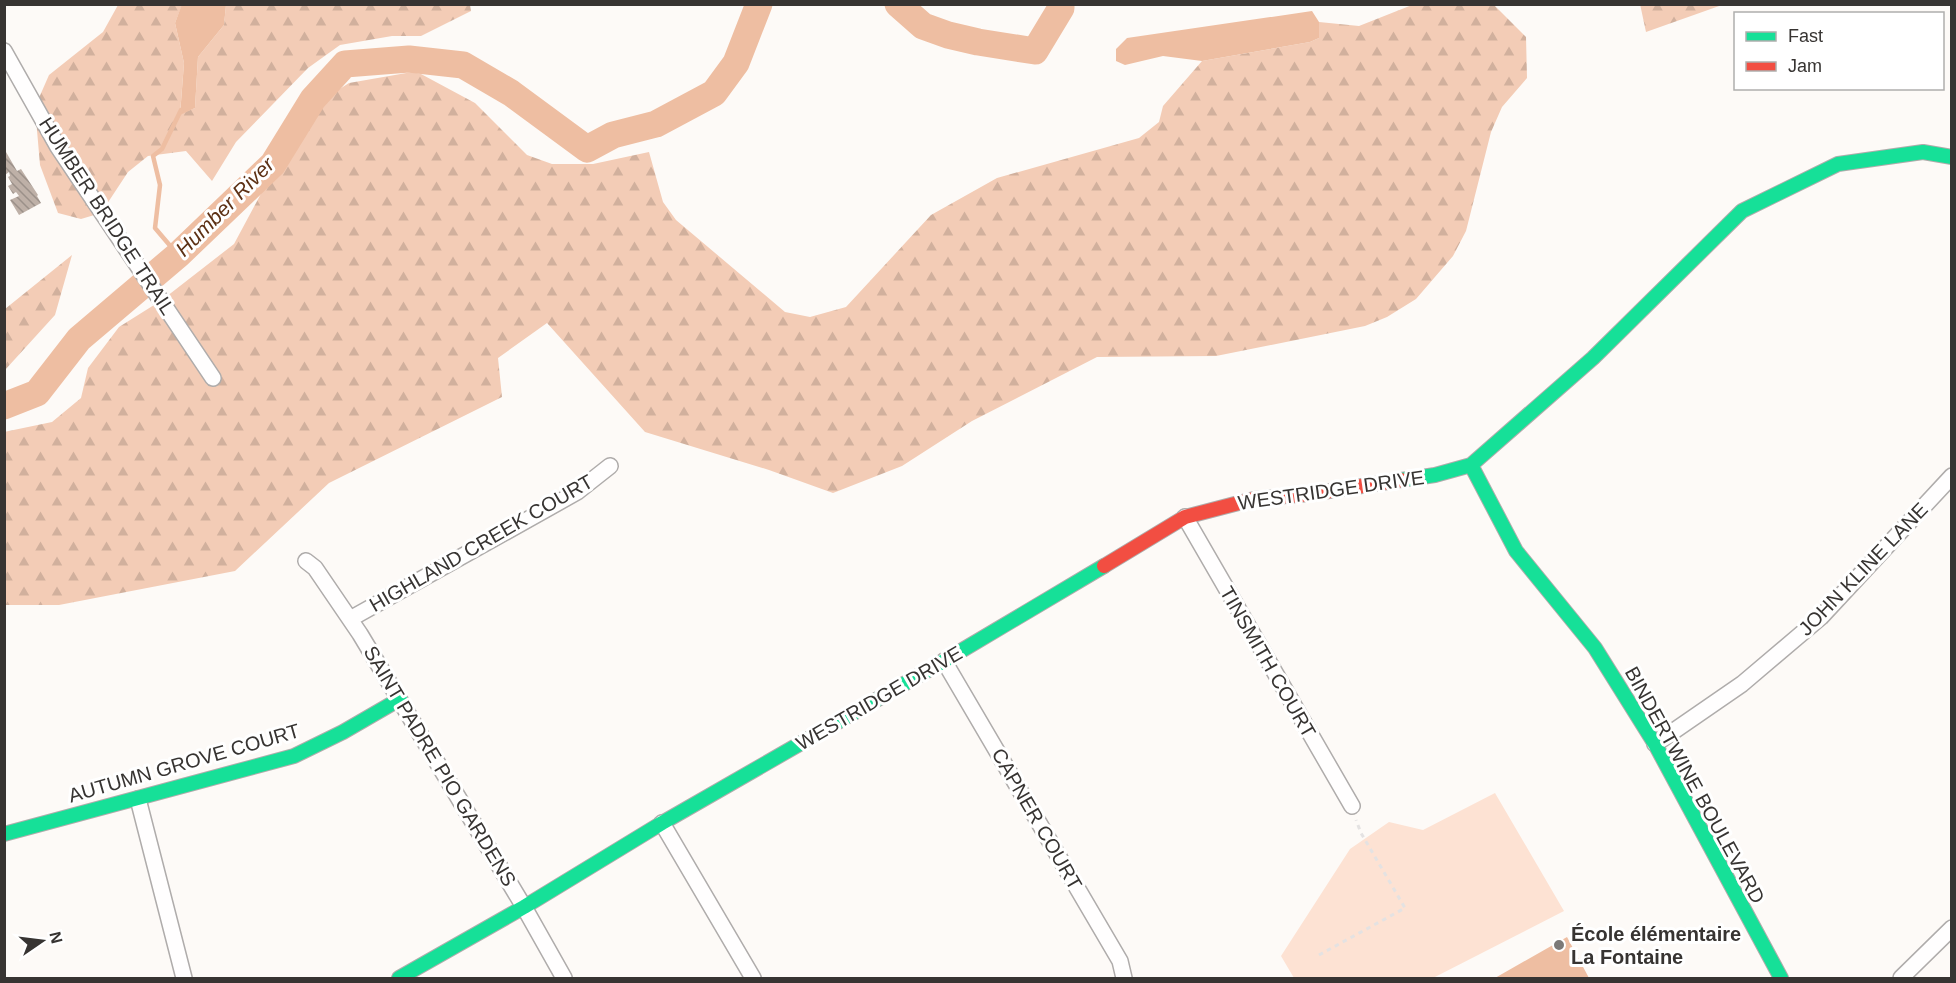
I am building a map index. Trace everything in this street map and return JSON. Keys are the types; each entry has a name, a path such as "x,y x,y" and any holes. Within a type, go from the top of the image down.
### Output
{"street":[{"name":"HUMBER BRIDGE TRAIL","path":"4,51 58,147 213,378"},
{"name":"WESTRIDGE DRIVE","path":"399,978 524,907 662,823 944,661 1185,518 1254,499 1310,495 1435,475 1472,465 1593,358 1742,211 1838,164 1923,152 1952,157"},
{"name":"BINDERTWINE BOULEVARD","path":"1472,465 1516,551 1595,648 1655,744 1781,978"},
{"name":"HIGHLAND CREEK COURT","path":"350,619 577,492 610,466"},
{"name":"JOHN KLINE LANE","path":"1655,744 1742,684 1821,617 1952,476"},
{"name":"TINSMITH COURT","path":"1185,518 1352,806"},
{"name":"SAINT PADRE PIO GARDENS","path":"306,561 315,568 350,619 400,699 564,978"},
{"name":"CAPNER COURT","path":"944,661 1120,961 1124,978"},
{"name":"AUTUMN GROVE COURT","path":"4,834 294,756 343,732 400,699"},
{"path":"138,799 184,978"},
{"path":"662,823 753,978"},
{"path":"1901,978 1952,928"}],"path":[{"path":"1319,955 1405,908 1361,833 1352,806"}],"shaded area":[{"path":"182,4 226,5 224,25 198,57 195,108 180,115 184,63 175,23"},
{"path":"1312,11 1319,22 1319,38 1310,42 1202,61 1163,56 1125,65 1116,61 1116,49 1127,38"},
{"path":"1495,793 1564,911 1433,978 1294,978 1281,956 1350,849 1389,822 1423,830"},
{"path":"1567,937 1589,978 1495,978"}],"green space":[{"path":"1640,4 1722,4 1722,5 1646,32"},
{"path":"118,5 182,5 175,23 184,63 180,114 195,108 198,57 224,25 226,5 470,5 471,11 421,36 392,36 340,45 308,68 236,142 212,181 186,151 148,156 128,172 101,213 81,219 58,213 40,165 35,107 49,75 103,32"},
{"path":"1412,5 1495,6 1526,37 1527,78 1502,107 1491,132 1466,231 1453,256 1416,299 1387,317 1365,326 1216,356 1097,357 972,421 902,466 833,493 769,470 645,432 547,323 498,358 502,397 329,483 235,571 59,605 5,605 4,432 52,422 81,398 88,368 119,327 162,300 234,244 286,147 324,99 349,83 412,72 421,74 475,103 527,155 552,164 593,164 649,152 663,202 676,220 785,312 810,317 846,307 931,215 997,178 1139,138 1159,122 1163,106 1202,61 1310,42 1319,38 1319,22 1359,26"},
{"path":"72,255 55,315 5,370 5,309"}],"building":[{"path":"6,152 17,171 21,169 41,203 19,215 10,200 19,196 16,192 13,194 8,186 12,184 8,177 9,172 5,175"}],"waterway":[{"name":"Humber River","path":"4,406 37,393 79,339 178,255 273,164 313,99 345,64 409,59 463,65 511,93 587,149 613,135 656,124 714,93 736,63 759,4"},
{"name":"Humber River","path":"898,4 923,26 948,35 1035,51 1061,8 1061,4"},
{"path":"178,255 155,228 160,185 153,156 162,149 181,110"}],"traffic: fast":[{"path":"1401,480 1435,475 1471,465 1593,358 1742,211 1838,164 1923,152 1952,157"},
{"path":"1471,465 1516,551 1595,648 1655,744 1781,978"},
{"path":"399,978 1104,566"},
{"path":"4,834 294,756 343,732 400,699"}],"traffic: jam":[{"path":"1104,566 1185,517 1254,499 1310,494 1401,480"}],"place":[{"name":"École élémentaire La Fontaine","path":"1559,945"}]}
